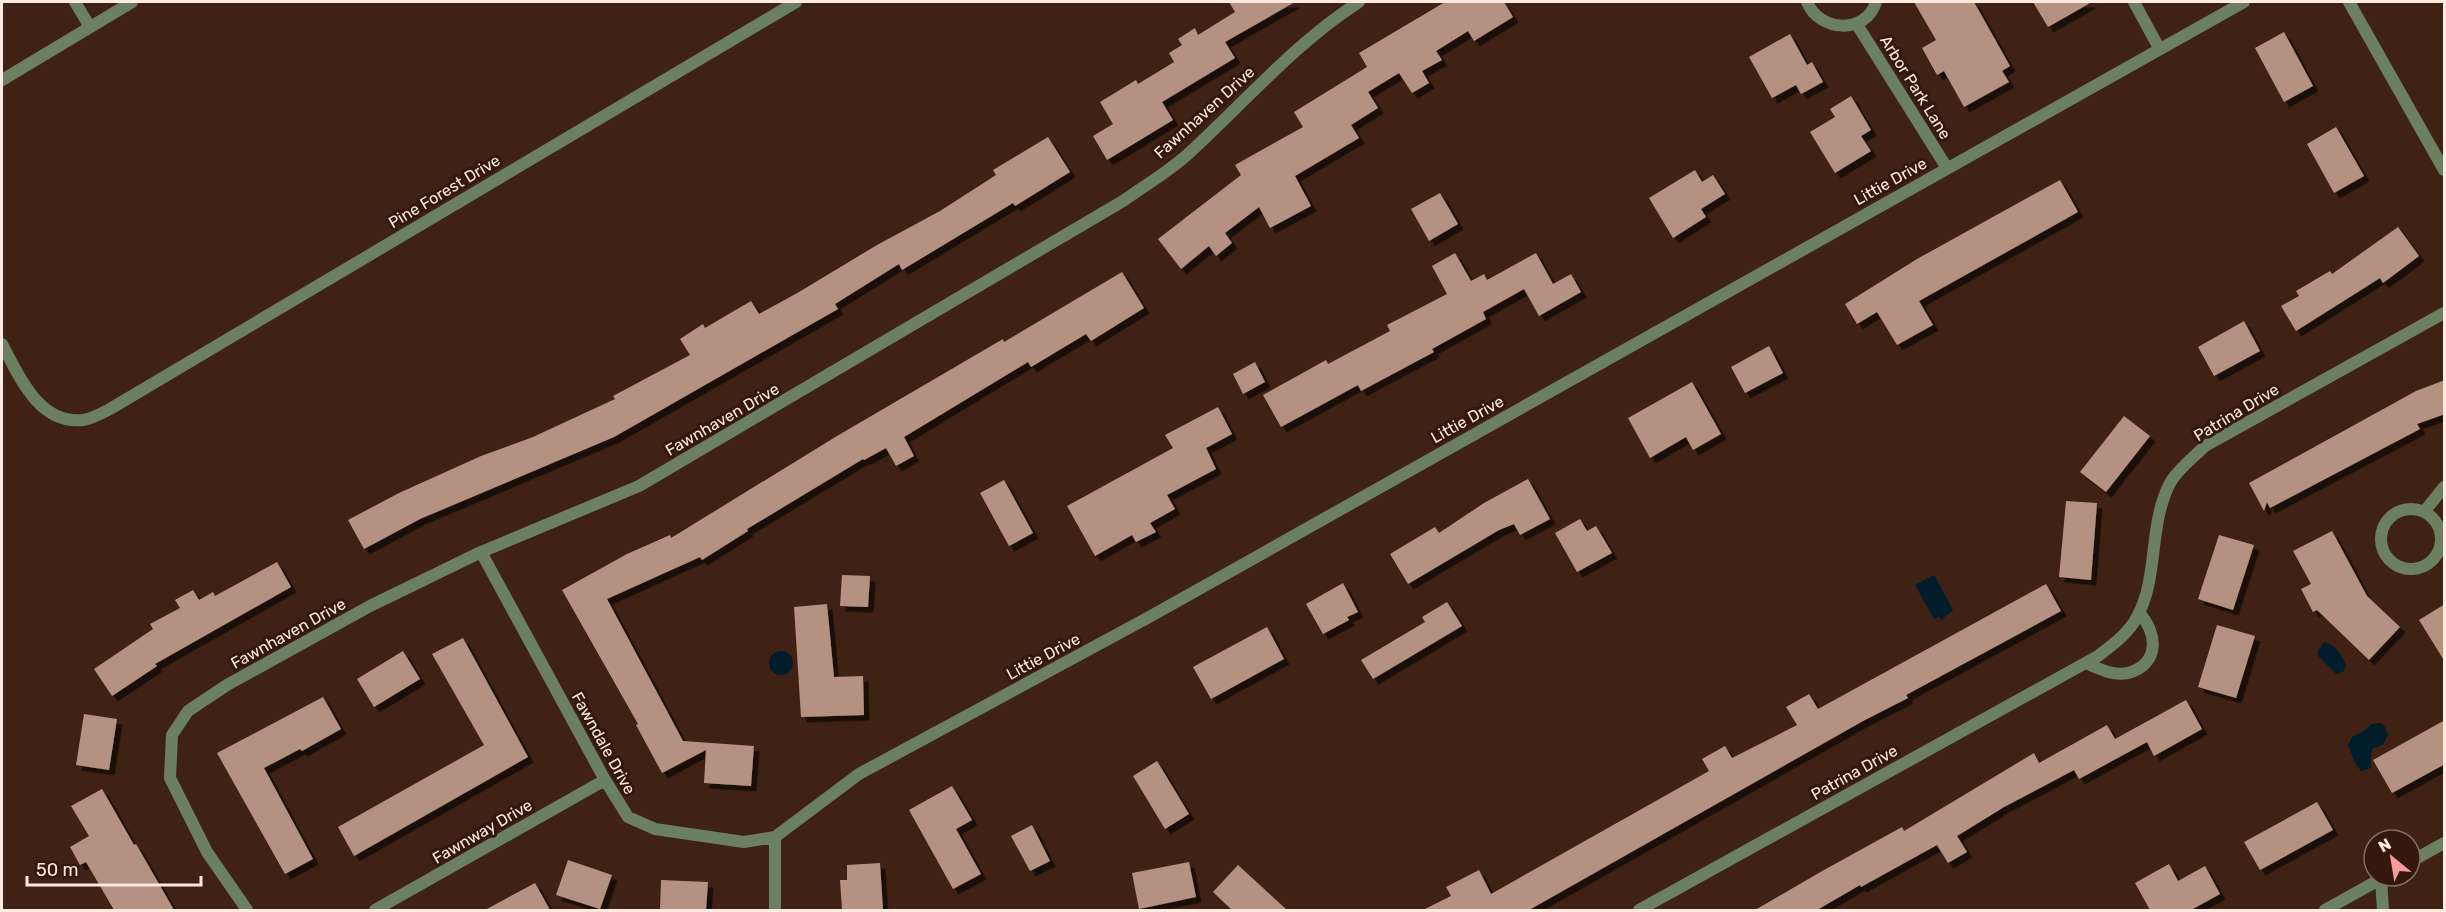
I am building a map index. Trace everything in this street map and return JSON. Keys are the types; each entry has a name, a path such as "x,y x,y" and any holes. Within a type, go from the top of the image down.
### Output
{"street":[{"path":"75,2 90,27"},
{"path":"2,80 132,2"},
{"name":"Pine Forest Drive","path":"2,344 37,402 56,417 84,420 110,410 796,2"},
{"name":"Fawnhaven Drive","path":"247,910 207,852 170,778 172,735 188,711 228,685 370,606 481,552 639,486 1123,201 1185,157 1282,62 1334,18 1359,2"},
{"path":"1807,2 1814,14 1833,26 1856,23 1867,16 1876,2"},
{"path":"2134,2 2159,48"},
{"name":"Littie Drive","path":"775,837 859,774 1151,616 2244,2"},
{"path":"2349,2 2445,170"},
{"name":"Arbor Park Lane","path":"1856,23 1947,168"},
{"name":"Patrina Drive","path":"1639,910 2098,656 2127,631 2139,613 2153,558 2156,520 2170,483 2205,446 2445,313"},
{"path":"2424,512 2445,487"},
{"path":"2412,509 2424,512 2433,519 2439,529 2441,541 2438,552 2431,561 2421,567 2409,569 2398,566 2388,559 2382,549 2380,538 2383,526 2401,511 2412,509"},
{"name":"Fawndale Drive","path":"481,552 605,780 628,817 655,829 744,842 775,837"},
{"path":"2086,663 2105,672 2116,673 2126,673 2142,667 2155,643 2149,623 2139,613"},
{"name":"Fawnway Drive","path":"375,910 605,780"},
{"path":"775,837 775,910"},
{"path":"2422,855 2445,843"},
{"path":"2325,910 2365,888"},
{"path":"2383,888 2383,910"}],"water":[{"path":"1934,575 1953,610 1941,620 1939,617 1934,619 1915,585"},
{"path":"2325,642 2332,645 2340,655 2346,665 2344,671 2336,674 2318,656 2318,650"},
{"path":"781,651 790,654 793,663 790,672 781,675 772,672 769,663 772,654"},
{"path":"2371,724 2384,725 2388,735 2383,745 2373,748 2371,768 2361,771 2348,745 2353,736 2363,732"}],"building":[{"path":"1229,2 1295,2 1225,42 1235,58 1162,102 1173,120 1107,160 1093,136 1113,124 1100,102 1136,80 1138,84 1174,62 1169,53 1182,45 1178,39 1195,28 1198,35 1235,12"},
{"path":"1445,2 1504,2 1513,17 1474,41 1468,31 1436,51 1442,60 1422,71 1429,83 1412,93 1399,73 1368,92 1378,108 1351,125 1359,138 1295,176 1311,206 1270,228 1259,207 1225,233 1232,243 1216,256 1209,246 1181,269 1158,239 1241,175 1235,165 1303,127 1294,112 1367,67 1359,53"},
{"path":"1914,2 1974,2 2010,66 2002,71 2009,82 1964,107 1944,71 1937,75 1922,48 1936,40"},
{"path":"2033,2 2092,2 2048,27"},
{"path":"2284,32 2313,86 2284,102 2255,48"},
{"path":"1790,34 1807,65 1812,62 1823,82 1801,94 1796,85 1772,98 1749,57"},
{"path":"1851,96 1871,130 1861,136 1871,151 1835,173 1810,132 1835,117 1830,109"},
{"path":"2336,127 2364,176 2334,193 2307,144"},
{"path":"1048,137 1070,172 1015,206 1013,203 902,270 899,264 835,304 838,309 614,437 420,519 364,549 348,520 399,493 481,456 533,437 615,399 613,396 690,355 680,339 703,324 705,328 751,301 759,314 940,211 996,175 993,170"},
{"path":"1695,170 1702,182 1713,175 1725,194 1701,209 1706,217 1673,238 1649,198"},
{"path":"2060,180 2078,212 1919,301 1933,325 1897,345 1877,312 1857,324 1845,304 1917,259"},
{"path":"1440,193 1458,224 1429,241 1411,209"},
{"path":"2398,227 2419,256 2383,283 2380,278 2296,331 2281,306 2299,296 2296,291 2330,271 2332,274"},
{"path":"1455,253 1471,281 1484,274 1487,280 1536,253 1553,284 1571,274 1581,292 1539,316 1524,289 1483,312 1486,319 1432,349 1434,352 1361,391 1358,385 1281,427 1263,395 1326,360 1328,364 1390,331 1387,325 1447,294 1432,266"},
{"path":"1122,272 1144,308 1091,341 1086,334 1031,367 1028,362 904,437 914,456 896,466 886,448 863,459 747,529 748,531 702,560 700,557 607,599 683,741 754,746 751,786 704,783 706,750 662,773 636,725 638,724 562,590 627,554 670,535 671,538 837,436 1003,339 1004,342"},
{"path":"2244,321 2260,351 2214,376 2198,347"},
{"path":"1769,346 1783,373 1745,393 1731,367"},
{"path":"1255,362 1265,382 1243,394 1233,374"},
{"path":"2445,380 2445,414 2417,424 2420,429 2270,508 2267,502 2264,511 2249,483 2416,391"},
{"path":"1692,382 1721,434 1693,450 1686,437 1650,458 1628,418"},
{"path":"1218,407 1232,434 1206,448 1216,469 1167,495 1175,509 1150,523 1156,532 1136,542 1132,535 1095,556 1067,506 1173,448 1165,435"},
{"path":"2124,416 2150,436 2106,492 2080,472"},
{"path":"1528,479 1550,519 1520,535 1514,524 1499,530 1408,584 1390,554 1435,527 1439,533 1484,503"},
{"path":"1004,480 1033,533 1009,546 980,493"},
{"path":"2066,501 2097,503 2091,580 2059,577"},
{"path":"1580,519 1587,531 1596,526 1612,553 1577,572 1555,533"},
{"path":"2332,531 2367,596 2400,627 2369,660 2317,610 2313,612 2301,589 2311,584 2293,551"},
{"path":"2219,535 2254,545 2233,610 2198,599"},
{"path":"277,562 291,587 155,664 157,666 112,696 94,669 153,629 150,624 180,608 175,600 193,590 199,600 213,592 215,596"},
{"path":"842,575 870,576 868,607 840,606"},
{"path":"1343,583 1358,612 1347,617 1349,620 1323,634 1306,604"},
{"path":"2046,584 2061,611 1906,695 1908,698 1863,721 1529,910 1423,910 1451,896 1446,887 1479,870 1491,894 1709,771 1702,759 1725,746 1732,758 1797,725 1786,707 1809,694 1818,709"},
{"path":"1447,602 1462,626 1373,679 1361,660 1425,622 1422,617"},
{"path":"827,604 834,677 863,676 864,715 801,717 794,607"},
{"path":"2445,604 2445,662 2419,620"},
{"path":"2217,625 2255,636 2236,698 2198,687"},
{"path":"1267,627 1284,659 1211,699 1193,667"},
{"path":"463,638 528,757 354,856 338,827 484,745 432,654"},
{"path":"403,651 420,679 374,707 357,679"},
{"path":"323,697 341,729 302,751 300,749 264,768 313,859 285,874 217,753"},
{"path":"2186,700 2202,729 2154,756 2147,742 2079,779 2074,770 2004,807 1957,836 1967,852 1948,863 1937,845 1817,910 1755,910 1902,827 1904,831 2034,753 2039,763 2107,725 2115,739"},
{"path":"84,714 117,719 109,770 76,765"},
{"path":"2445,720 2445,764 2392,793 2373,760"},
{"path":"1157,761 1189,814 1165,829 1133,776"},
{"path":"952,786 972,820 956,829 981,874 953,889 909,810"},
{"path":"102,789 174,910 114,910 86,862 80,865 70,847 89,836 71,806"},
{"path":"2317,802 2333,830 2260,870 2244,842"},
{"path":"1032,825 1050,861 1030,871 1011,836"},
{"path":"568,860 612,875 600,909 556,895"},
{"path":"1189,862 1196,897 1139,909 1132,873"},
{"path":"880,863 883,910 842,909 840,880 847,880 847,865"},
{"path":"2169,864 2178,881 2205,866 2220,894 2191,910 2150,910 2135,883"},
{"path":"1238,865 1287,910 1232,910 1213,892"},
{"path":"661,880 708,882 706,910 660,910"},
{"path":"535,883 550,910 485,910"}]}
